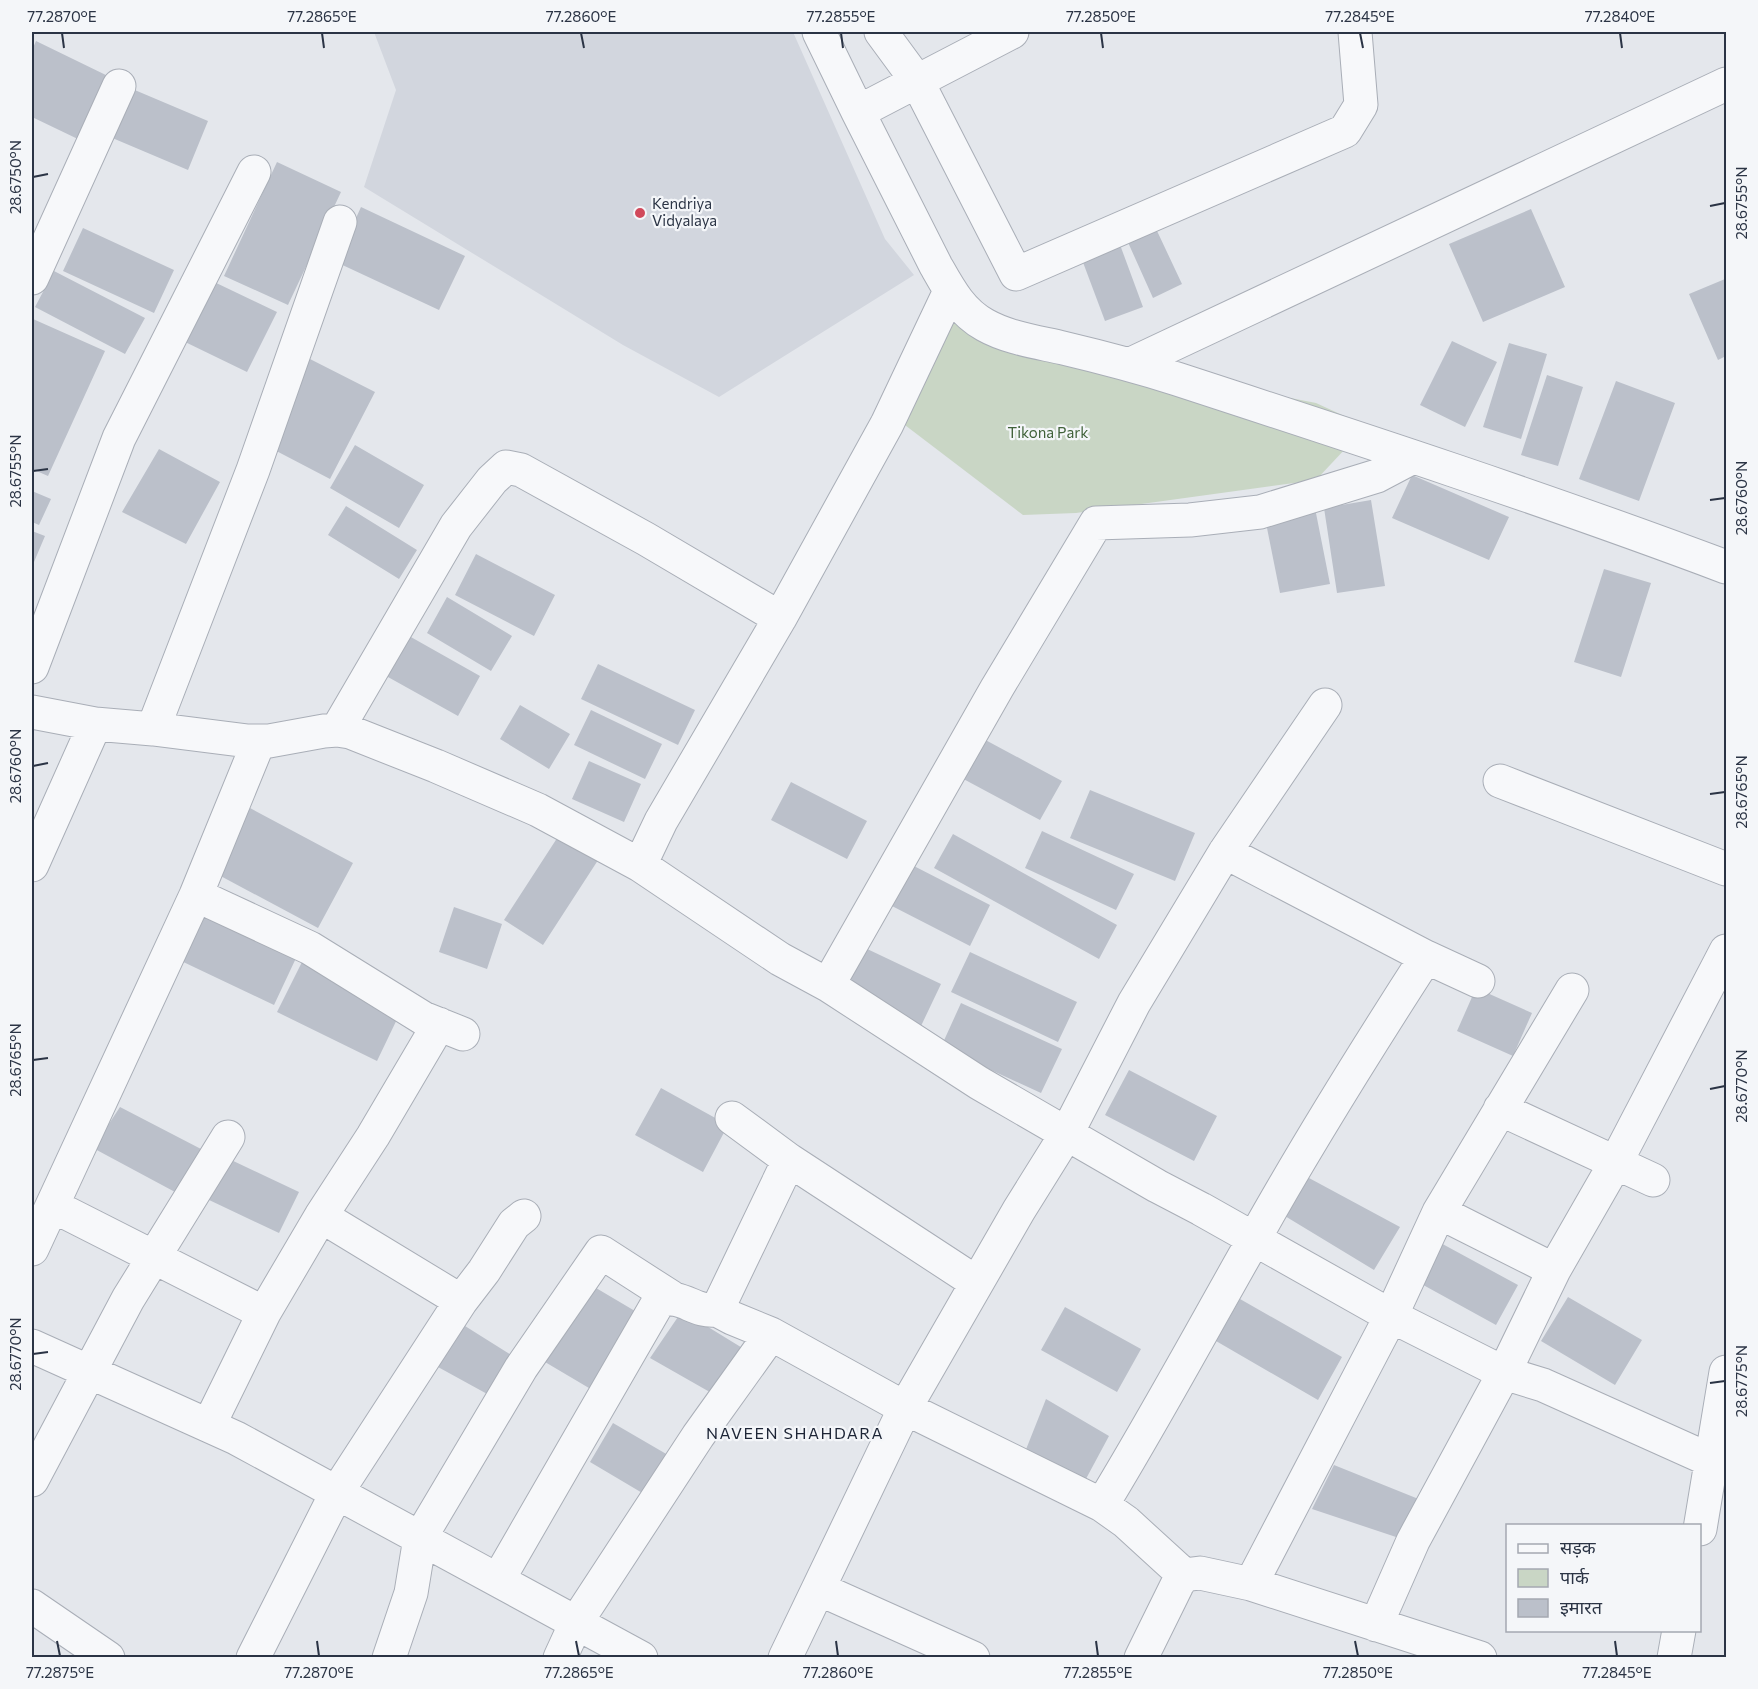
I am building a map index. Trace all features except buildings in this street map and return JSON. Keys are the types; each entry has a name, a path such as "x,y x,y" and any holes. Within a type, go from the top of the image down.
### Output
{"street":[{"path":"819,32 920,236 950,291 963,308 984,324 1007,335 1131,364 1627,530 1726,567"},
{"path":"881,32 917,81 1016,274 1345,131 1361,105 1355,32"},
{"path":"858,112 1012,32"},
{"path":"1131,364 1726,84"},
{"path":"32,278 119,86"},
{"path":"32,667 119,438 254,172"},
{"path":"153,729 253,471 340,222"},
{"path":"640,865 662,821 780,618 887,424 950,291"},
{"path":"828,985 991,698 1096,523 1190,520 1260,512 1377,476 1413,457"},
{"path":"337,730 456,526 492,480 506,467 521,470 646,539 780,618"},
{"path":"785,1658 905,1408 1067,1133 1134,1003 1225,852 1325,705"},
{"path":"32,712 95,724 259,741 337,730 350,732 538,810 640,865 780,959 828,985 979,1083 1157,1186 1390,1316 1504,1373 1543,1385 1710,1460"},
{"path":"32,865 95,724"},
{"path":"32,1249 196,895 259,741"},
{"path":"1500,780 1726,868"},
{"path":"1225,852 1426,957 1478,981"},
{"path":"196,895 310,948 423,1018 451,1029 373,1136 321,1216 264,1313 209,1425"},
{"path":"1376,1625 1413,1541 1504,1373 1554,1270 1616,1162 1726,951"},
{"path":"1102,1505 1150,1425 1254,1239 1375,1036 1426,957"},
{"path":"1251,1584 1390,1316 1439,1212 1572,990"},
{"path":"1500,1109 1653,1180"},
{"path":"732,1118 789,1160 977,1283"},
{"path":"32,1480 128,1299 228,1137"},
{"path":"717,1310 789,1160"},
{"path":"53,1206 264,1313"},
{"path":"1439,1212 1554,1270"},
{"path":"321,1216 461,1301"},
{"path":"253,1658 337,1492 461,1301 514,1224 524,1216"},
{"path":"389,1658 411,1593 420,1538 521,1368 602,1252 671,1297 706,1311 717,1310 771,1334 905,1408 1102,1505 1126,1522 1184,1575"},
{"path":"498,1580 659,1300 671,1297"},
{"path":"560,1658 577,1621 698,1436 771,1334"},
{"path":"32,1346 236,1438 554,1611 577,1621 641,1658"},
{"path":"1709,1519 1710,1460 1726,1372"},
{"path":"1141,1658 1178,1583 1184,1575 1200,1573 1251,1584 1480,1658"},
{"path":"819,1589 973,1658"},
{"path":"32,1606 108,1658"},
{"path":"1674,1658 1679,1632"}],"shaded area":[{"name":"Kendriya Vidyalaya","path":"374,32 793,32 885,239 914,275 719,397 623,345 364,187 396,90"}],"green space":[{"name":"Tikona Park","path":"935,295 969,335 1316,403 1353,420 1361,432 1316,480 1076,513 1023,515 897,419"}],"place":[{"name":"Kendriya Vidyalaya","path":"640,213"}],"district":[{"name":"NAVEEN SHAHDARA","path":"795,1433"}]}
